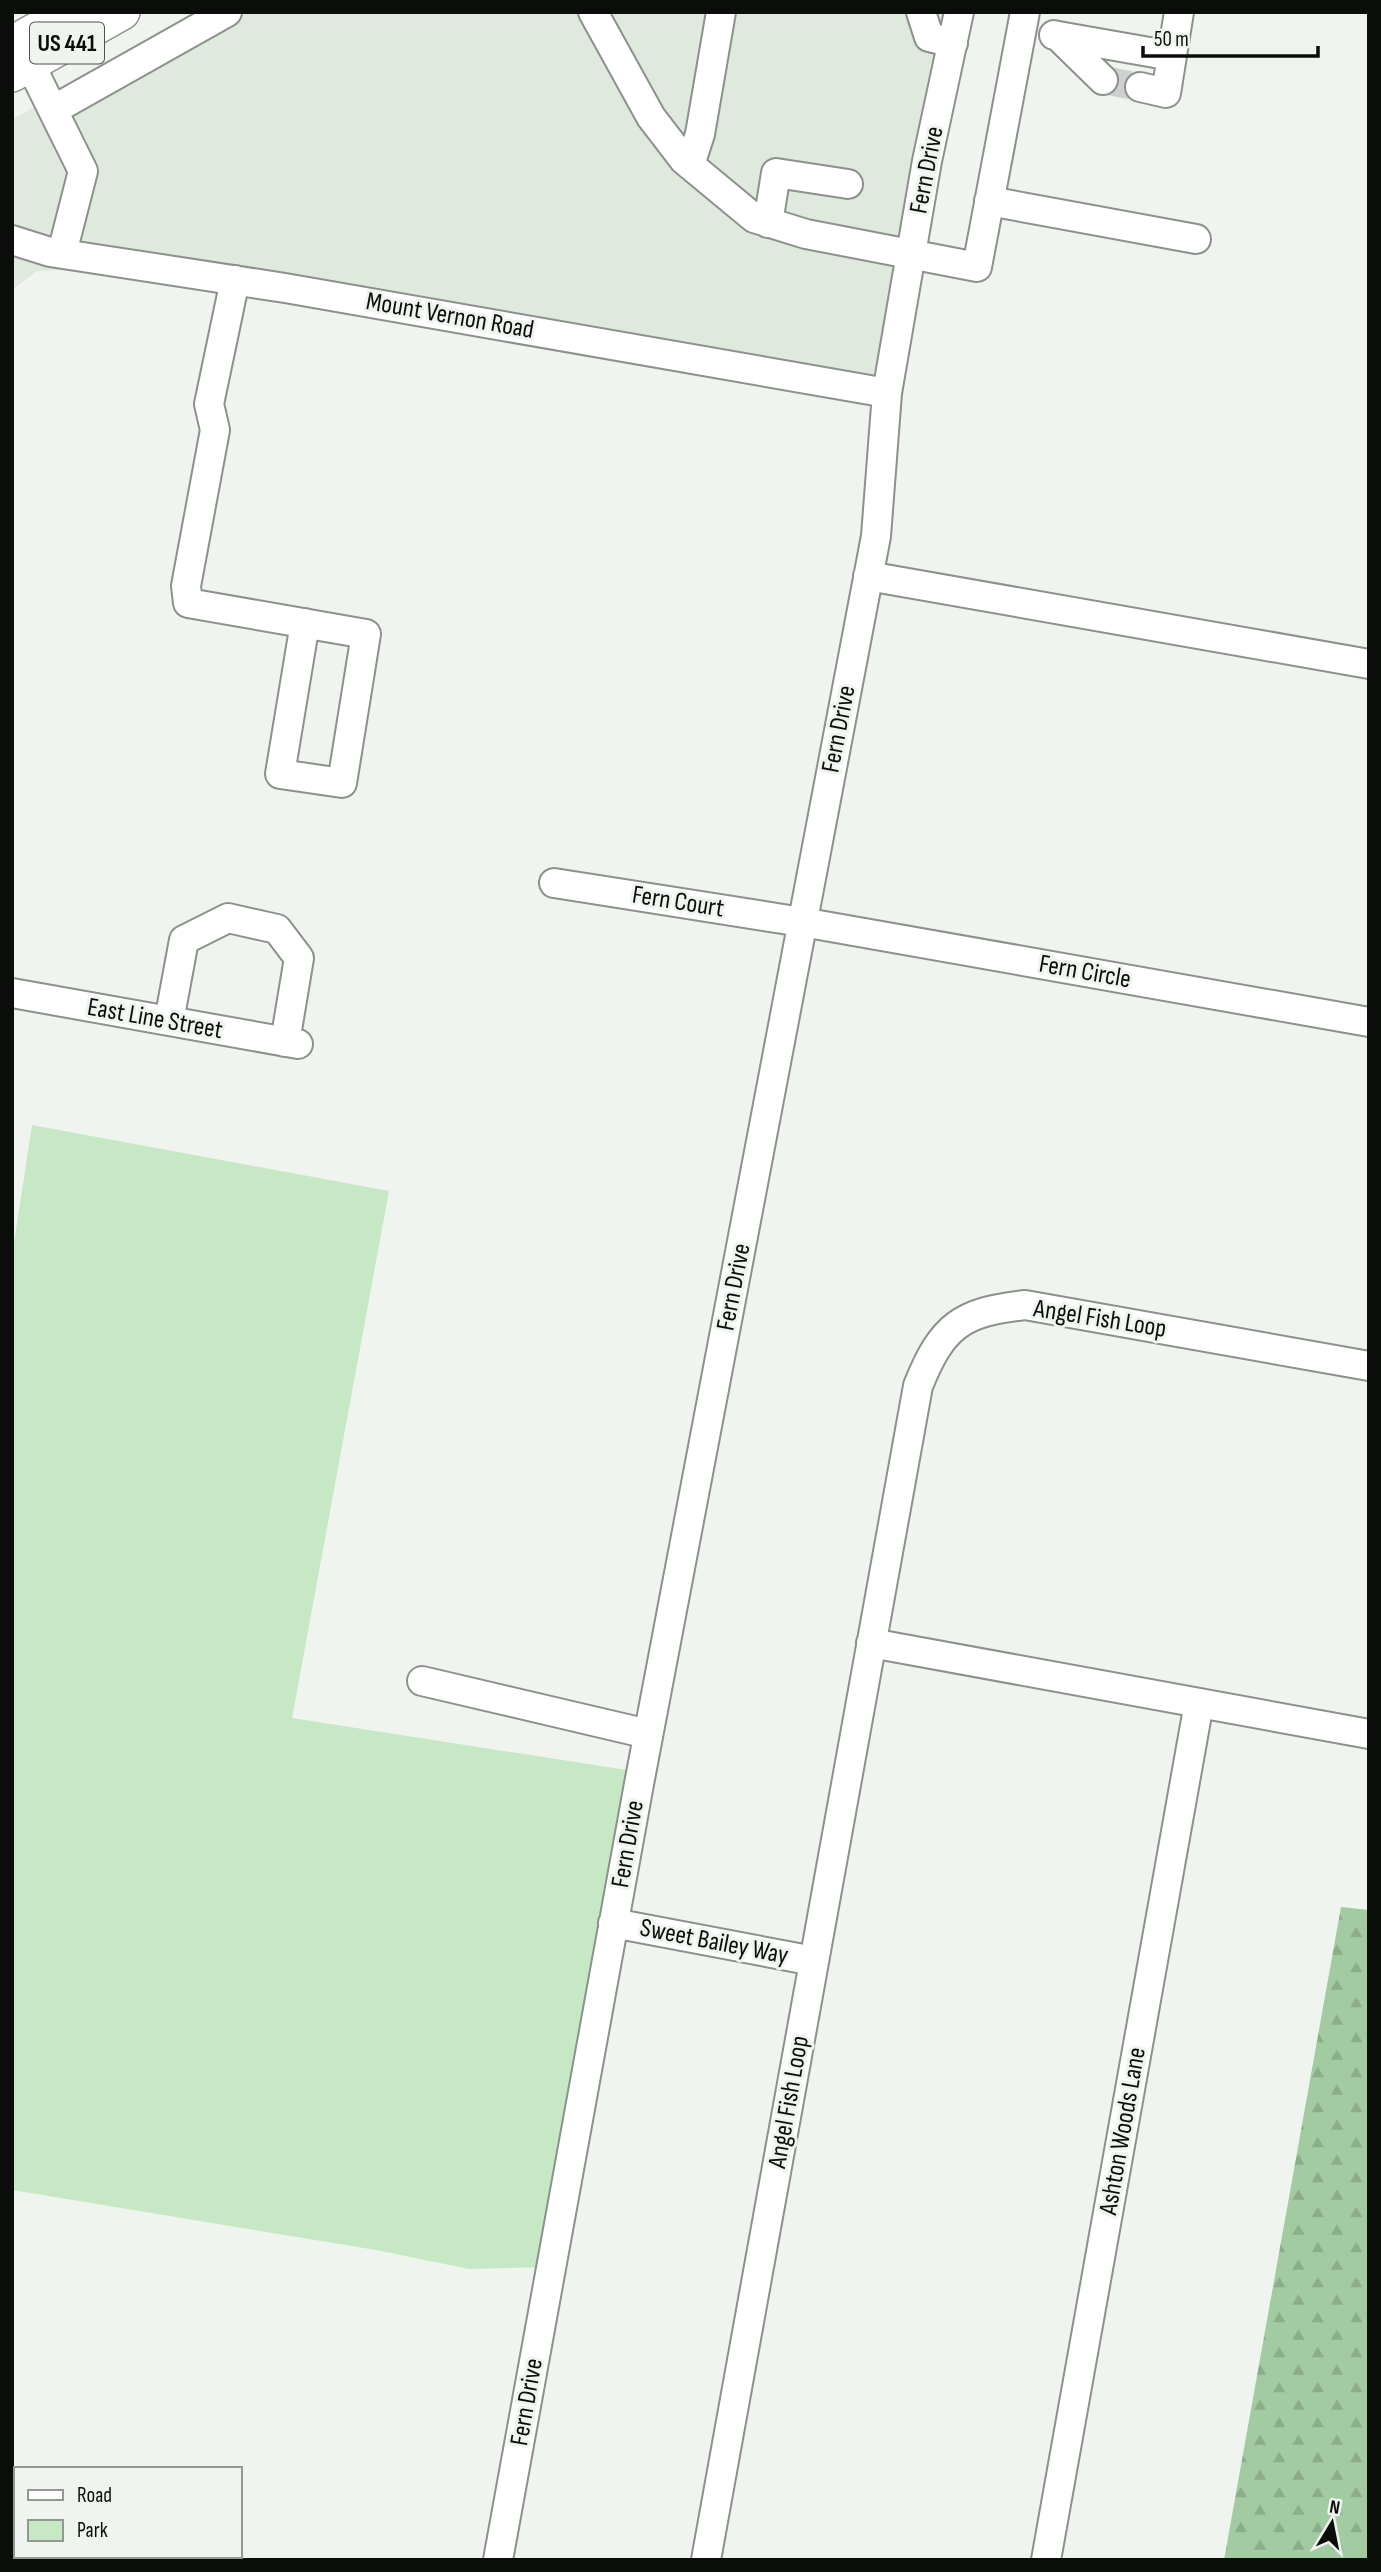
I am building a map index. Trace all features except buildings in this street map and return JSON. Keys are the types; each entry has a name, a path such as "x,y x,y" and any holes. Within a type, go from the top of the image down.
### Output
{"main road":[{"path":"18,61 69,12"},
{"name":"US 441","path":"18,61 122,12"}],"street":[{"path":"53,110 227,12"},
{"path":"593,12 651,117 690,165 754,219 806,234 976,267 1023,21 1058,36 1172,56"},
{"path":"690,165 700,134 721,12"},
{"path":"921,12 929,37 953,43"},
{"name":"Fern Drive","path":"498,2560 648,1734 876,536 887,393 927,161 959,12"},
{"path":"1139,87 1166,93 1179,12"},
{"path":"1058,36 1103,80"},
{"path":"18,61 53,110 83,172 62,253"},
{"path":"768,223 776,173 848,184"},
{"path":"989,201 1196,239"},
{"name":"Mount Vernon Road","path":"12,240 62,253 234,280 887,393"},
{"path":"234,280 209,404 215,430 186,586 188,603 305,623 366,634 342,783 280,774 305,623"},
{"path":"868,576 1369,664"},
{"name":"Fern Court","path":"554,883 802,922"},
{"name":"East Line Street","path":"12,993 291,1043 299,958 277,929 228,918 184,940 169,1021"},
{"name":"Fern Circle","path":"802,922 1369,1022"},
{"name":"Angel Fish Loop","path":"706,2560 918,1386 931,1353 954,1326 988,1309 1025,1305 1369,1366"},
{"path":"871,1643 1369,1734"},
{"path":"422,1681 648,1734"},
{"name":"Ashton Woods Lane","path":"1046,2560 1199,1703"},
{"name":"Sweet Bailey Way","path":"613,1923 814,1961"}],"shaded area":[{"path":"195,12 968,12 900,396 87,269 37,271 12,290 12,120"}],"green space":[{"path":"32,1125 389,1191 292,1718 633,1771 549,2267 469,2269 376,2250 12,2190 12,1256"},
{"path":"1341,1907 1369,1910 1369,2560 1224,2560"}],"tunnel":[{"path":"1103,80 1140,87"}]}
